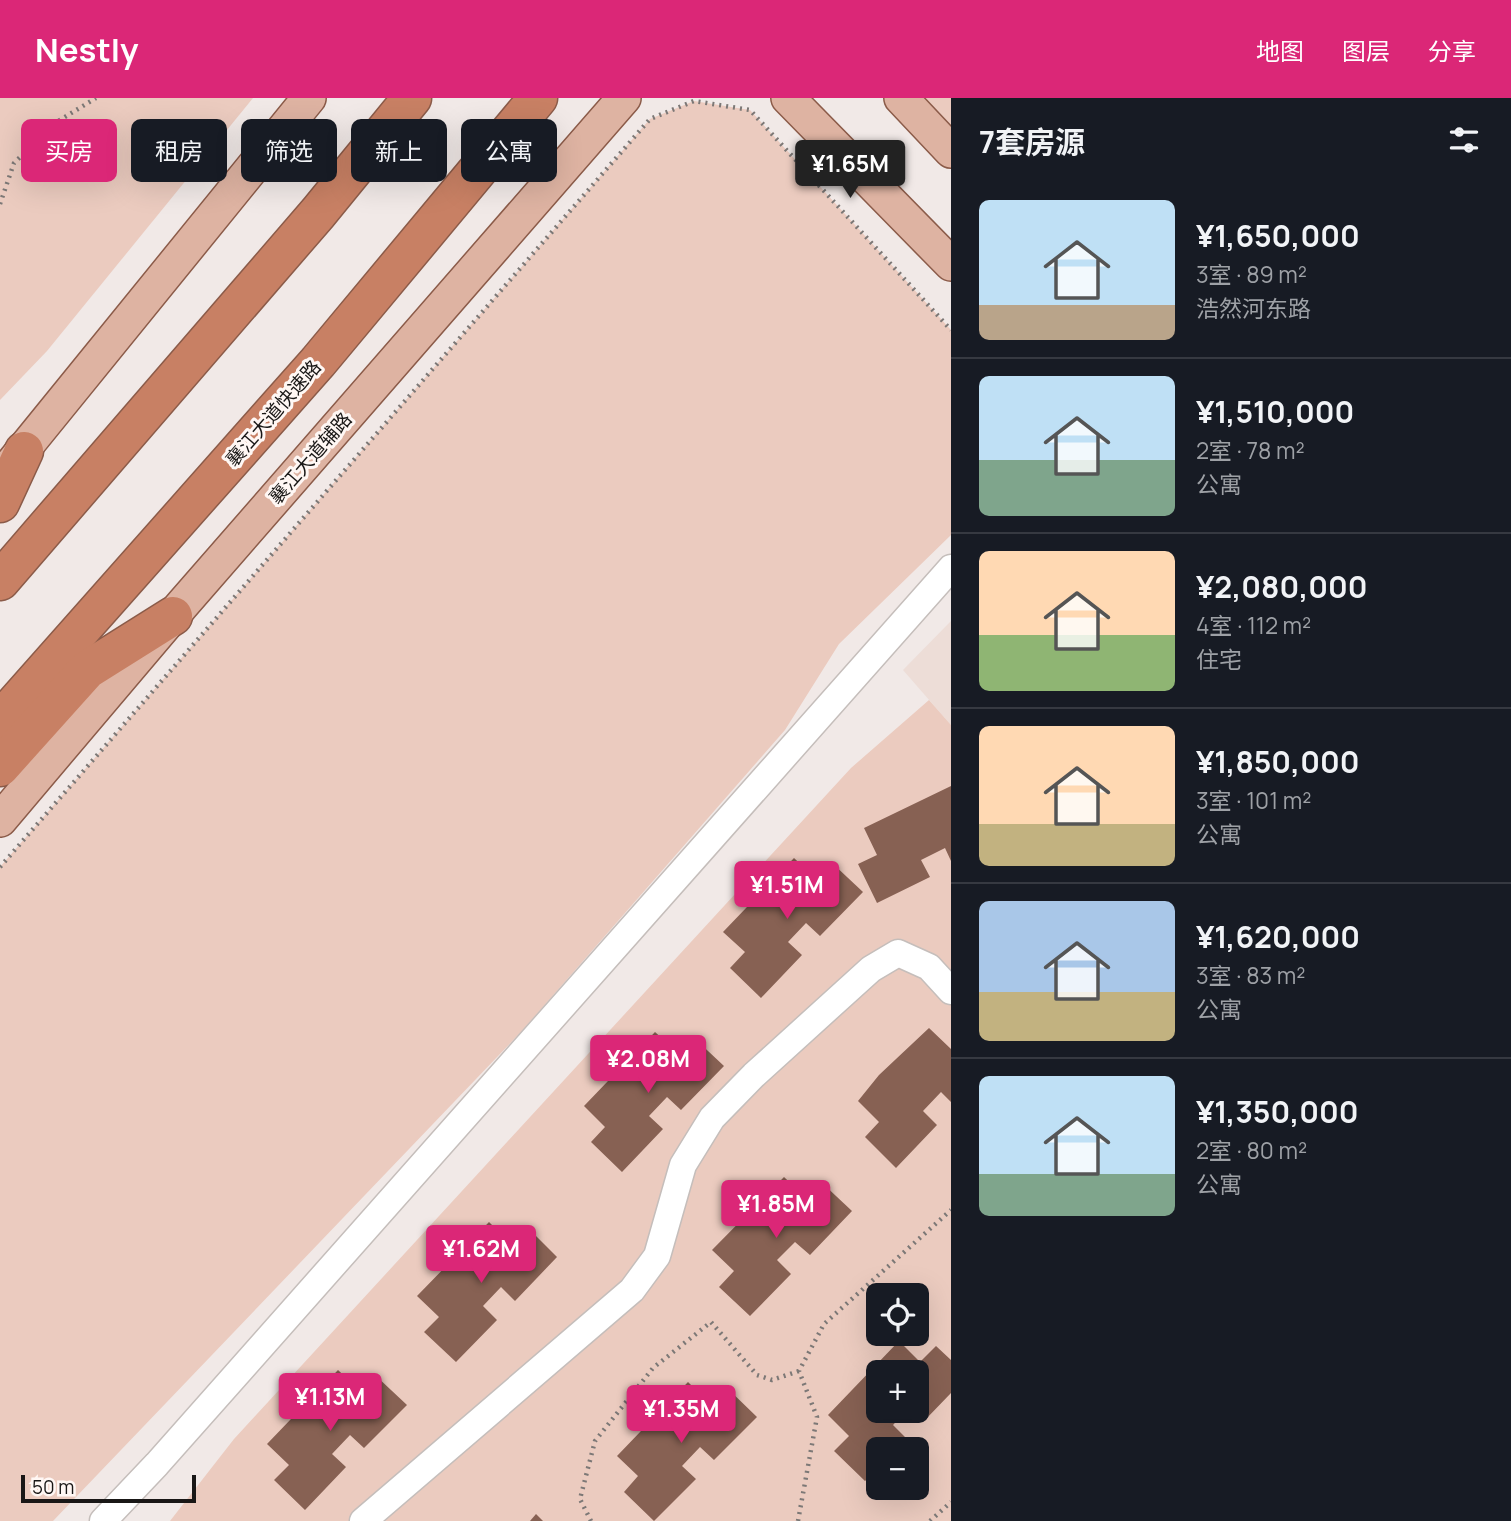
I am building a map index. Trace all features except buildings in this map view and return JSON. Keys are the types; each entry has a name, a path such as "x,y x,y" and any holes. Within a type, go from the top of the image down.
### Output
{"highway":[{"path":"0,581 318,213 412,98"},
{"name":"襄江大道快速路","path":"0,721 318,362 538,98"},
{"path":"0,503 12,465"},
{"path":"0,767 87,670 173,616"}],"main road":[{"path":"12,465 309,98"},
{"name":"襄江大道辅路","path":"0,820 173,616 624,98"},
{"path":"788,98 951,264"},
{"path":"901,98 951,151"}],"street":[{"path":"103,1521 158,1464 946,585"},
{"path":"363,1521 632,1290 657,1256 682,1165 712,1118 754,1074 871,969 898,953 929,967 951,991"}],"path":[{"path":"0,204 14,163 55,123 96,98"},
{"path":"0,867 650,119 694,101 750,110 951,330"},
{"path":"591,1521 580,1499 596,1441 653,1368 712,1322 757,1375 772,1380 799,1371 824,1324 951,1210"},
{"path":"798,1521 817,1417 799,1371"},
{"path":"930,1521 951,1502"}],"shaded area":[{"path":"0,98 253,98 227,130 227,119 131,119 131,182 185,182 47,351 0,400"},
{"path":"900,98 951,98 951,152"},
{"path":"694,101 750,110 951,330 951,535 839,644 785,730 521,1032 53,1521 0,1521 0,867 650,119"},
{"path":"951,621 951,725 903,670"},
{"path":"929,700 951,725 951,1521 170,1521 234,1439 851,768"}]}
